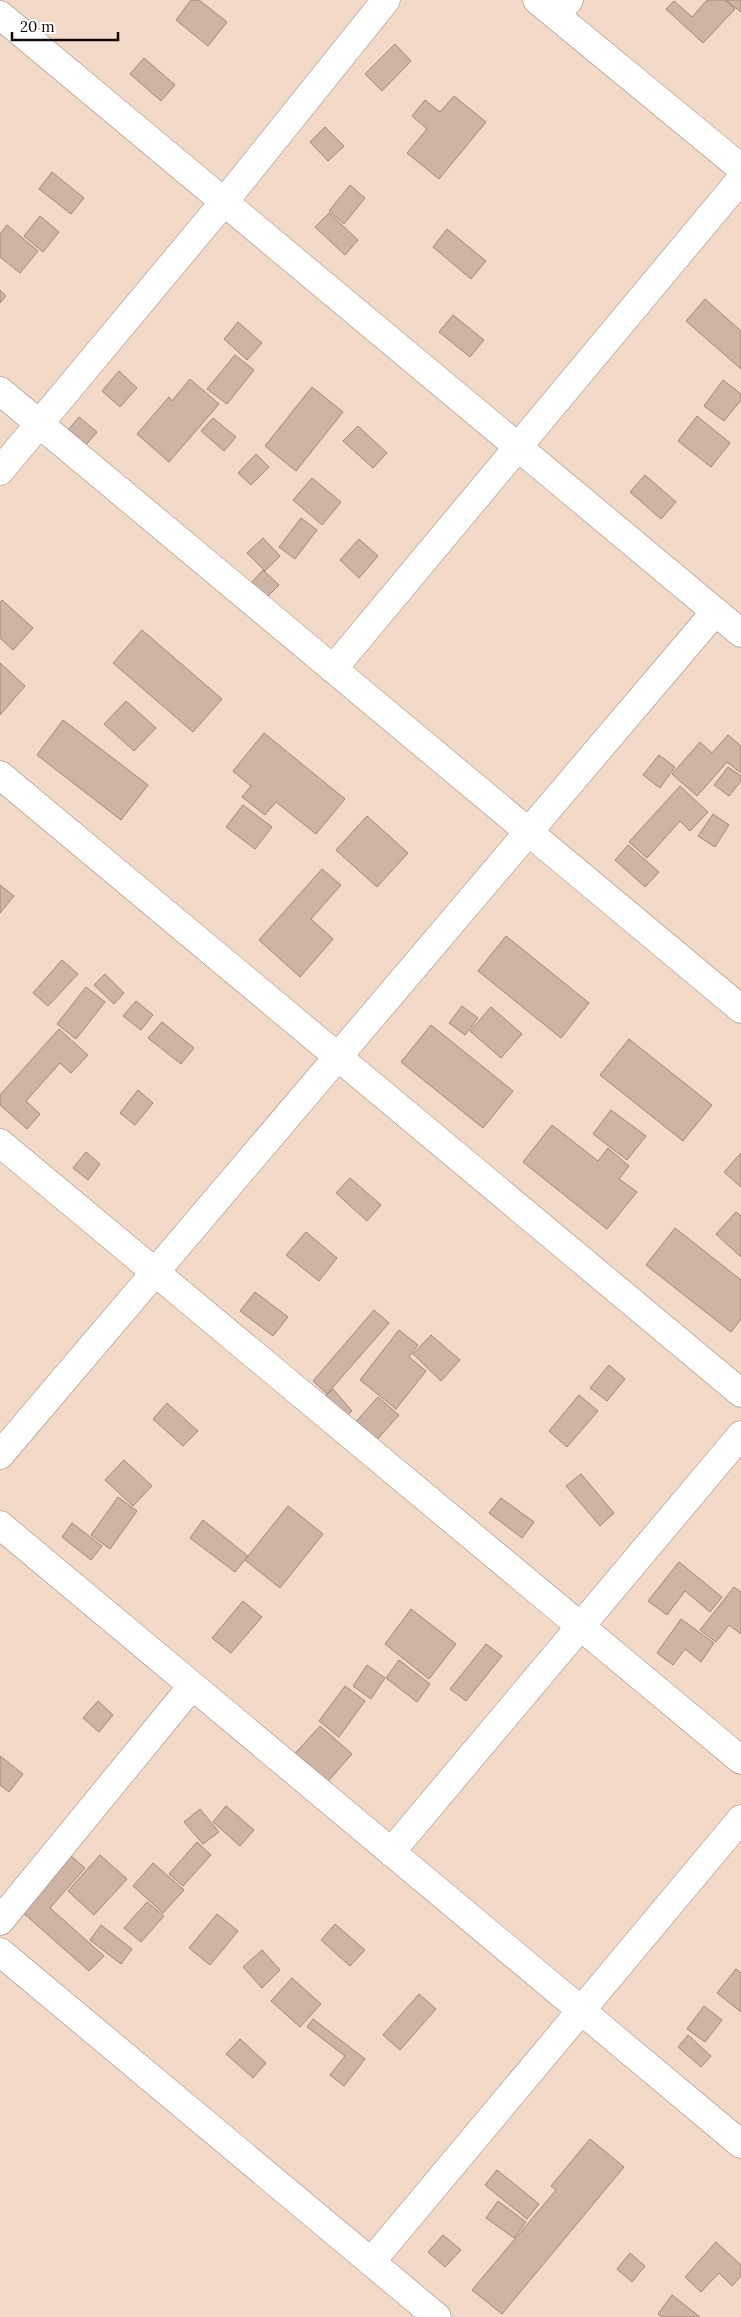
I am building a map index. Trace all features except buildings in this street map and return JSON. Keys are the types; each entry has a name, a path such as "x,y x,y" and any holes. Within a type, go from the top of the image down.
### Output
{"street":[{"path":"0,471 224,202 386,0"},
{"path":"554,5 741,168"},
{"path":"0,15 741,633"},
{"path":"333,669 741,179"},
{"path":"0,391 741,1009"},
{"path":"0,1455 715,612"},
{"path":"0,775 741,1393"},
{"path":"0,1143 741,1760"},
{"path":"391,1852 741,1435"},
{"path":"0,1525 741,2144"},
{"path":"0,1921 192,1686"},
{"path":"371,2262 741,1818"},
{"path":"0,1952 436,2317"}]}
